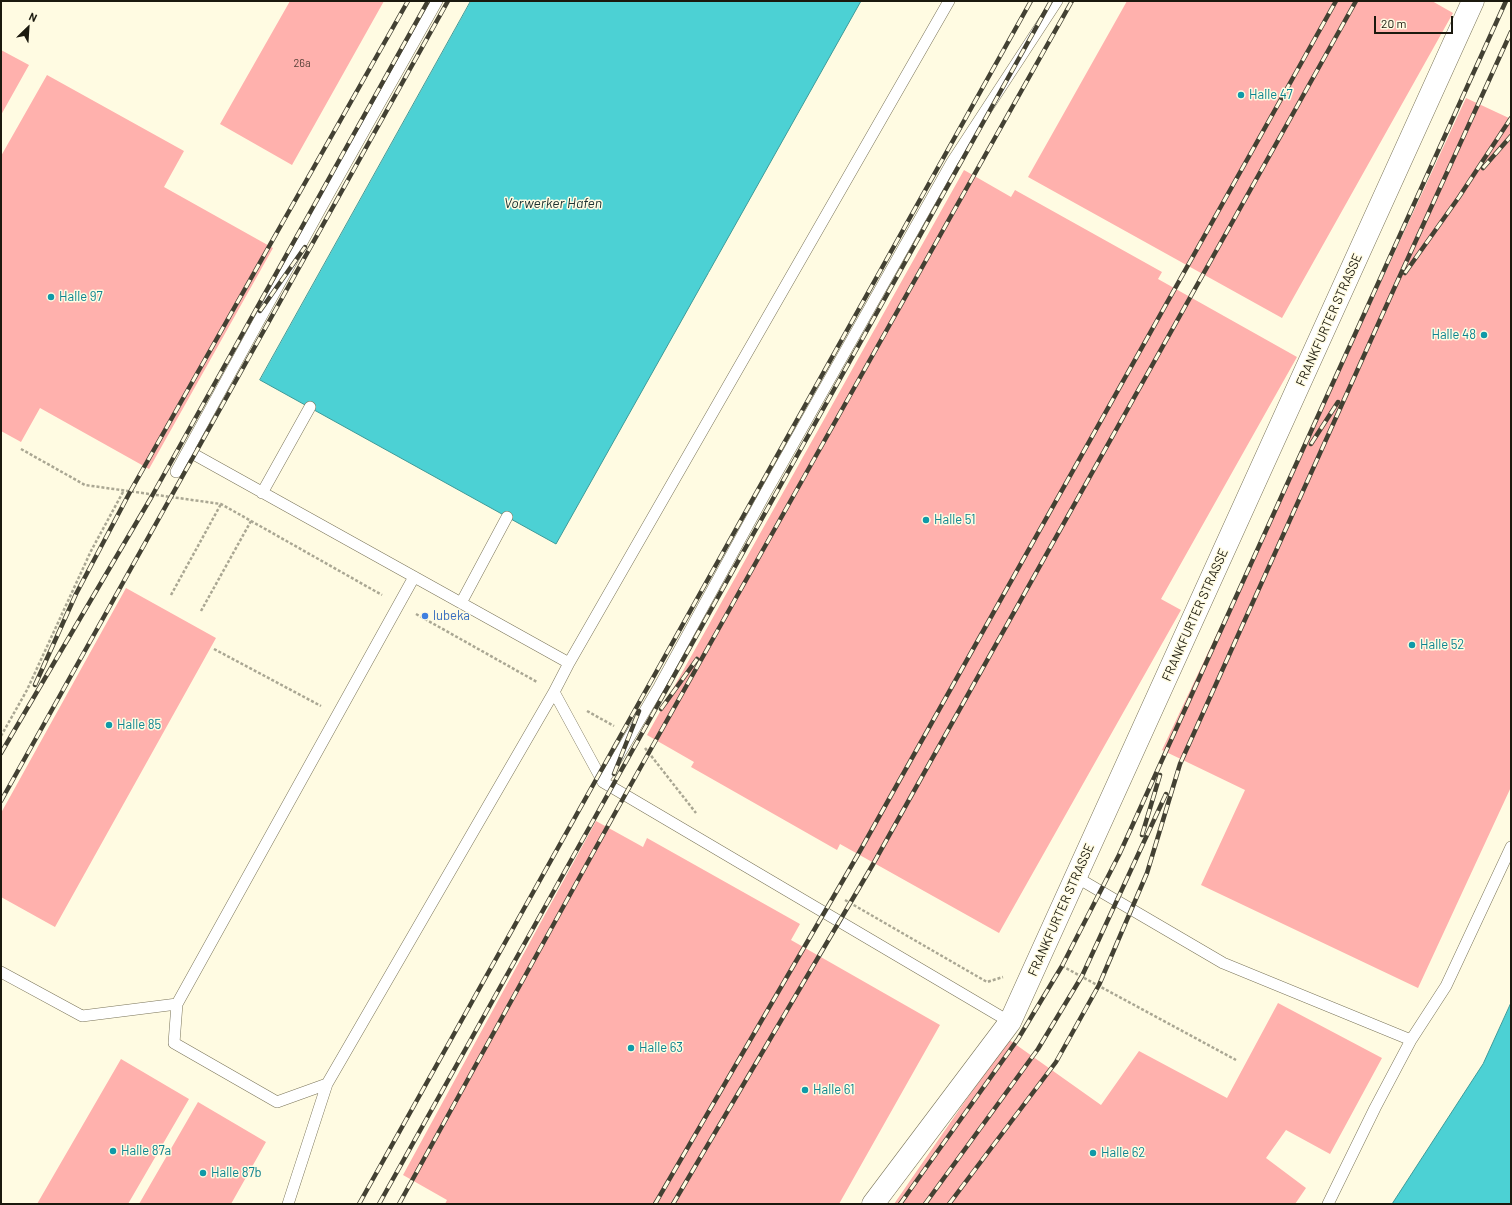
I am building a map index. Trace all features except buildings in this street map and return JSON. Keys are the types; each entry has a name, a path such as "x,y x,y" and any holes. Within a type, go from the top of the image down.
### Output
{"street":[{"name":"FRANKFURTER STRASSE","path":"873,1204 1010,1022 1473,1"}],"lane":[{"path":"176,472 319,211 437,1"},
{"path":"288,1204 327,1084 554,692 569,663 949,1"},
{"path":"603,782 659,687 766,492 952,162 1057,1"},
{"path":"262,494 310,407"},
{"path":"188,451 262,494 569,663"},
{"path":"461,603 507,517"},
{"path":"327,1084 277,1102 174,1043 176,1004 414,578"},
{"path":"554,692 603,782 1010,1022"},
{"path":"1328,1204 1375,1108 1411,1040 1446,986 1511,846"},
{"path":"1076,877 1223,963 1411,1040"},
{"path":"1,972 82,1016 176,1004"}],"path":[{"path":"1,736 27,690 91,551 123,492"},
{"path":"171,594 221,504"},
{"path":"201,611 251,521"},
{"path":"214,649 320,707 324,700"},
{"path":"1041,954 1236,1060"}],"water":[{"name":"Vorwerker Hafen","path":"471,1 861,1 556,544 260,380"},
{"path":"1511,1003 1511,1204 1392,1204 1483,1064"}],"railway":[{"path":"35,685 76,594 130,492 408,1"},
{"path":"1,753 152,496 428,1"},
{"path":"1,801 448,1"},
{"path":"359,1204 1031,1"},
{"path":"379,1204 1051,1"},
{"path":"399,1204 625,795 1072,1"},
{"path":"655,1204 856,858 1336,1"},
{"path":"673,1204 872,866 1356,1"},
{"path":"900,1204 1018,1039 1062,966 1119,855 1506,1"},
{"path":"949,1204 1056,1062 1099,985 1147,873 1180,764 1511,32"},
{"path":"1405,273 1459,197 1511,118"},
{"path":"1483,168 1511,136"},
{"path":"260,311 305,247"},
{"path":"1311,444 1338,402"},
{"path":"661,709 697,659"},
{"path":"614,774 639,711"},
{"path":"1142,835 1160,775"},
{"path":"925,1204 1038,1049 1082,976 1166,794"}],"place":[{"name":"Halle 47","path":"1241,95"},
{"name":"Halle 97","path":"51,297"},
{"name":"Halle 48","path":"1484,335"},
{"name":"Halle 51","path":"926,520"},
{"name":"lubeka","path":"425,616"},
{"name":"Halle 52","path":"1412,645"},
{"name":"Halle 85","path":"109,725"},
{"name":"Halle 63","path":"631,1048"},
{"name":"Halle 61","path":"805,1090"},
{"name":"Halle 87a","path":"113,1151"},
{"name":"Halle 62","path":"1093,1153"},
{"name":"Halle 87b","path":"203,1173"}]}
